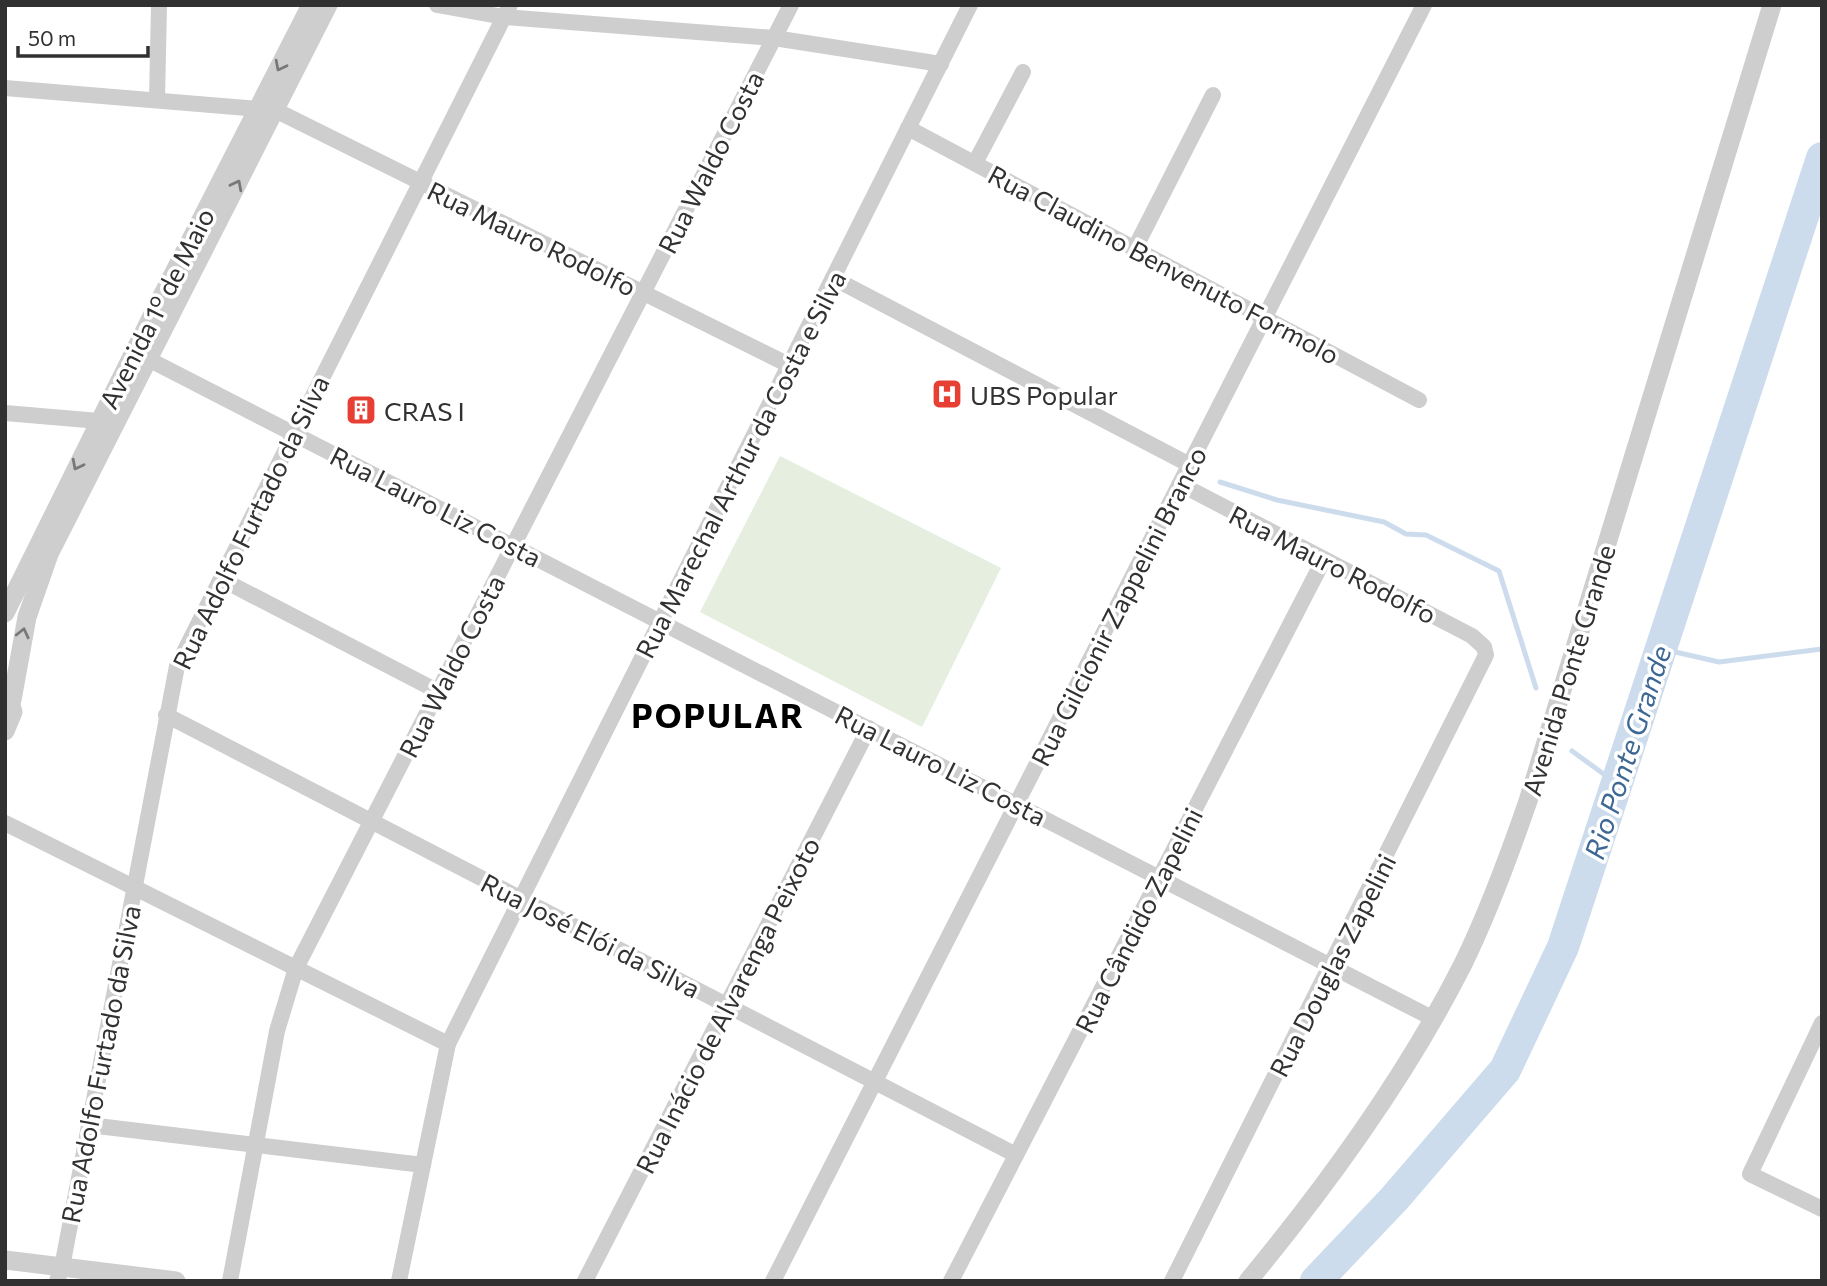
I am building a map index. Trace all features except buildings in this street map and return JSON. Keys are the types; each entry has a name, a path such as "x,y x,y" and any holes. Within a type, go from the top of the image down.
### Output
{"street":[{"path":"157,100 159,5"},
{"name":"Avenida 1º de Maio","path":"5,731 13,712 8,694 27,617 45,565 148,359 267,110 311,5"},
{"path":"5,88 267,110 328,5"},
{"path":"437,5 774,38 941,64"},
{"name":"Rua Waldo Costa","path":"230,1281 277,1031 296,968 791,5"},
{"name":"Rua Marechal Arthur da Costa e Silva","path":"399,1281 448,1044 970,5"},
{"name":"Rua Gilcionir Zappelini Branco","path":"773,1281 1424,5"},
{"name":"Avenida Ponte Grande","path":"1248,1281 1353,1143 1434,1019 1497,888 1528,801 1772,5"},
{"name":"Rua Adolfo Furtado da Silva","path":"59,1274 177,666 507,11"},
{"path":"975,163 1023,72"},
{"path":"1135,248 1213,95"},
{"name":"Avenida 1º de Maio","path":"5,614 99,421 267,110"},
{"name":"Rua Mauro Rodolfo","path":"267,110 421,182 789,365"},
{"name":"Rua Claudino Benvenuto Formolo","path":"908,128 1419,400"},
{"path":"833,278 1190,465"},
{"name":"Rua Lauro Liz Costa","path":"148,359 1434,1019"},
{"path":"5,413 99,421"},
{"name":"Rua Mauro Rodolfo","path":"1180,484 1472,636 1484,647"},
{"name":"Rua Cândido Zapelini","path":"951,1281 1324,559"},
{"path":"221,579 439,692"},
{"name":"Rua Douglas Zapelini","path":"1172,1281 1484,664 1484,647"},
{"name":"Rua José Elói da Silva","path":"166,715 1016,1155"},
{"name":"Rua Inácio de Alvarenga Peixoto","path":"585,1281 869,728"},
{"path":"5,823 448,1044"},
{"path":"1822,1023 1750,1174 1822,1209"},
{"path":"89,1125 423,1165"},
{"path":"5,1260 59,1274 176,1281"}],"green space":[{"path":"780,456 1001,568 922,727 700,612"}],"waterway":[{"name":"Rio Ponte Grande","path":"1316,1281 1394,1199 1505,1070 1563,947 1822,158"},
{"path":"1220,482 1277,500 1384,522 1406,534 1426,535 1499,571 1536,688"},
{"path":"1658,654 1671,651 1719,662 1822,649"},
{"path":"1572,751 1616,783"}],"place":[{"name":"UBS Popular","path":"947,394"},
{"name":"CRAS I","path":"361,410"}],"district":[{"name":"POPULAR","path":"718,714"}]}
